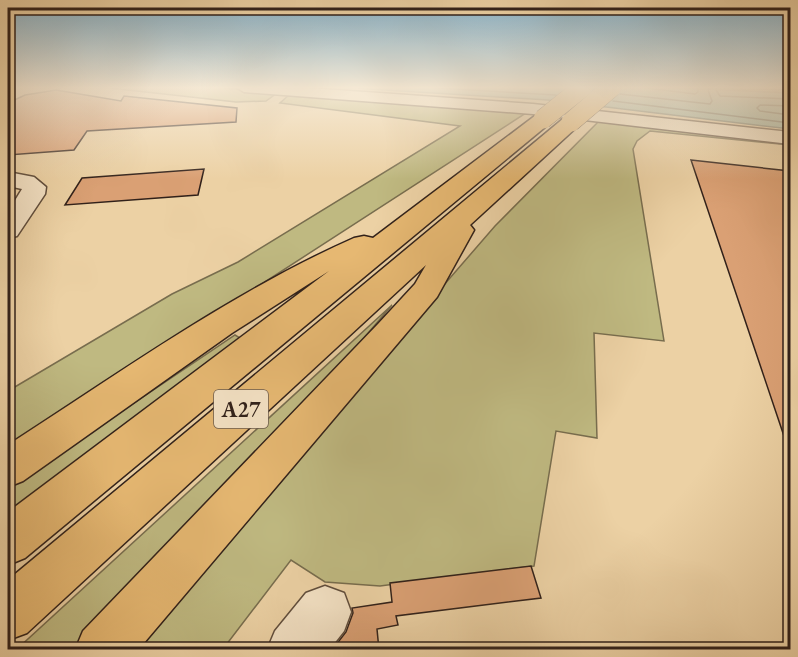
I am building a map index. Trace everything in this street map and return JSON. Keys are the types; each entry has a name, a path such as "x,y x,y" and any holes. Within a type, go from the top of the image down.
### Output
{"highway":[{"name":"A27","path":"8,542 543,118"},
{"name":"A27","path":"8,614 576,118"},
{"name":"A27","path":"102,650 426,290 475,205"},
{"name":"A27","path":"8,468 220,325 309,269 409,223"}],"street":[{"path":"610,118 790,138"},
{"path":"8,179 26,182 34,187 33,194 8,230"}],"shaded area":[{"path":"395,118 519,118 8,446 8,391 172,294 238,262 460,126"},
{"path":"601,119 782,141 790,145 650,131 637,141 633,149 664,341 594,333 597,438 556,431 534,566 380,586 325,582 291,560 223,649 128,650 495,226"},
{"path":"392,305 358,345 72,649 16,650"},
{"path":"235,335 240,338 8,514 8,488"}],"water":[{"path":"695,118 790,118 790,129"}],"building":[{"path":"8,118 236,118 236,122 87,131 74,150 8,155"},
{"path":"691,160 790,171 790,441 786,442"},
{"path":"204,169 198,195 65,205 82,178"},
{"path":"531,566 541,598 396,616 398,625 377,629 379,650 332,650 346,632 353,613 352,608 392,602 390,583"}]}
